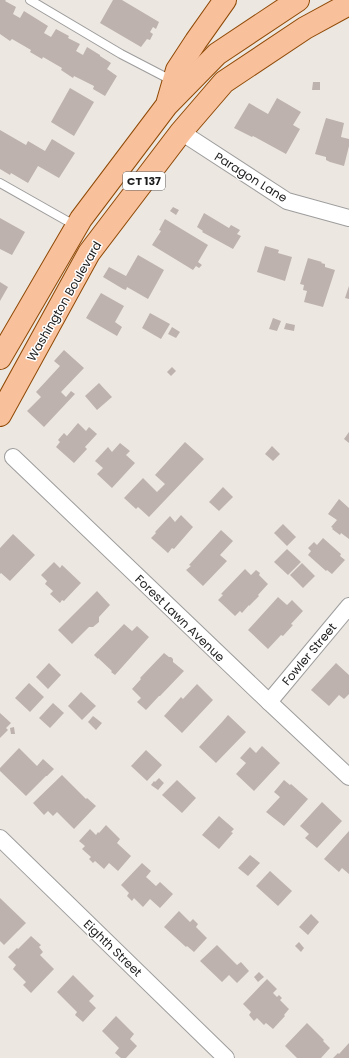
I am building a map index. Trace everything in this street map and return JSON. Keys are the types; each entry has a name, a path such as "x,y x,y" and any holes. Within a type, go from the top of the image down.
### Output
{"main road":[{"path":"167,105 177,70 225,0"},
{"name":"CT 137","path":"0,358 81,219 167,105 217,54 298,0"},
{"name":"Washington Boulevard","path":"0,415 89,253 181,132 224,82 305,28 349,4"}],"street":[{"name":"Paragon Lane","path":"181,132 287,201 349,218"},
{"name":"Forest Lawn Avenue","path":"13,457 268,702 349,777"},
{"name":"Fowler Street","path":"268,702 349,606"},
{"name":"Eighth Street","path":"0,838 226,1058"}],"lane":[{"path":"30,0 121,54 174,82"},
{"path":"0,183 76,227"}],"building":[{"path":"0,0 6,0 5,1 16,7 13,14 20,18 24,11 48,26 44,33 51,37 56,29 69,36 68,38 80,44 76,51 83,55 87,47 111,63 107,69 117,76 105,96 93,89 94,86 74,76 73,78 61,70 62,68 43,57 42,59 30,52 31,50 12,39 10,41 0,34"},
{"path":"113,0 122,0 159,22 156,29 153,27 150,32 153,34 150,40 147,39 141,47 100,23"},
{"path":"313,82 320,82 320,90 312,90"},
{"path":"70,88 94,102 74,136 51,122"},
{"path":"277,98 301,112 293,125 300,129 286,154 253,136 252,137 234,128 249,103 268,114"},
{"path":"326,118 344,123 341,137 349,139 349,146 344,166 330,162 326,160 326,157 315,154"},
{"path":"0,130 26,145 28,141 45,151 52,139 75,153 59,178 38,166 28,183 11,173 10,175 0,169"},
{"path":"173,207 179,210 176,215 170,211"},
{"path":"204,213 229,228 231,225 240,230 237,234 241,236 233,249 202,232 203,231 197,227"},
{"path":"0,218 25,232 12,255 0,249"},
{"path":"165,219 208,245 198,262 202,265 199,268 196,266 193,270 152,245 161,231 159,230"},
{"path":"265,246 279,250 278,253 292,257 285,281 257,272"},
{"path":"138,255 164,270 148,299 127,287 126,290 123,289 103,277 109,267 126,276"},
{"path":"308,258 322,262 321,263 325,264 325,267 335,270 323,307 304,302 307,291 303,290 304,285 300,284"},
{"path":"0,282 8,287 0,301"},
{"path":"349,286 349,299 345,298"},
{"path":"101,293 124,306 115,322 122,327 117,336 86,318"},
{"path":"150,313 170,324 161,339 142,328"},
{"path":"273,318 281,321 277,331 269,329"},
{"path":"286,323 295,325 294,331 284,329"},
{"path":"172,327 180,332 176,338 168,334"},
{"path":"64,350 84,368 61,392 66,397 71,391 75,394 44,427 27,411 41,397 36,392 60,366 54,361"},
{"path":"172,367 176,371 171,376 167,372"},
{"path":"99,383 112,397 97,410 85,396"},
{"path":"78,423 86,431 89,427 97,434 85,447 87,449 74,463 56,447 60,442 58,440 64,433 67,436"},
{"path":"349,432 349,443 344,439"},
{"path":"185,442 204,459 149,517 138,507 136,509 124,498 143,478 157,492 165,484 155,475"},
{"path":"120,443 130,451 126,455 135,463 112,488 97,474 103,468 95,461 108,447 112,452"},
{"path":"272,446 280,454 273,461 265,454"},
{"path":"223,487 233,497 219,511 209,502"},
{"path":"339,499 349,508 349,539 341,533 340,535 331,527 337,520 328,514"},
{"path":"181,515 193,527 174,549 172,548 168,553 151,538 170,516 175,522"},
{"path":"283,524 296,537 287,546 274,533"},
{"path":"221,530 233,541 220,555 227,561 203,586 186,570"},
{"path":"13,534 35,555 10,581 1,573 0,574 0,548"},
{"path":"323,538 341,554 340,556 345,560 332,574 327,570 326,571 308,555 311,551 308,548 314,542 317,545"},
{"path":"287,549 301,562 288,575 274,562"},
{"path":"54,562 60,568 62,565 81,583 64,601 62,600 60,603 50,594 53,591 45,584 47,581 41,575"},
{"path":"302,563 315,576 303,588 290,575"},
{"path":"245,569 251,575 256,570 268,584 258,595 259,596 242,613 240,611 235,616 218,600 223,595 221,594"},
{"path":"97,591 110,605 99,617 99,622 93,627 89,627 72,644 58,630"},
{"path":"278,597 287,605 292,600 303,611 291,624 293,625 283,636 281,635 268,649 248,630"},
{"path":"124,624 132,631 137,626 149,637 115,675 94,655"},
{"path":"164,653 171,657 173,662 184,671 146,710 137,702 141,698 132,689 141,679 140,678"},
{"path":"49,663 61,675 48,689 36,677"},
{"path":"336,663 349,675 349,694 344,699 339,695 329,706 311,690"},
{"path":"29,683 44,697 30,712 15,698"},
{"path":"197,684 213,700 182,733 164,716 181,697 183,699"},
{"path":"81,692 96,706 82,720 68,706"},
{"path":"53,703 64,713 50,728 39,718"},
{"path":"0,713 11,723 6,728 8,730 0,738"},
{"path":"228,715 246,732 216,763 199,747"},
{"path":"93,716 102,723 96,730 88,722"},
{"path":"14,727 15,734 11,734 10,728"},
{"path":"262,746 280,763 254,791 236,774 246,763 240,758 250,747 256,753"},
{"path":"19,748 37,766 43,759 54,769 26,796 0,771 0,768"},
{"path":"146,750 162,765 147,781 131,766"},
{"path":"62,775 86,799 87,798 96,806 74,829 57,812 53,816 48,811 44,815 33,803"},
{"path":"159,778 164,783 158,790 151,785"},
{"path":"177,780 196,798 182,813 162,795"},
{"path":"284,780 290,785 291,784 308,799 284,826 266,812 280,797 274,792"},
{"path":"322,802 342,821 317,848 305,838 309,834 300,826"},
{"path":"219,816 234,829 231,832 233,833 219,849 202,835"},
{"path":"106,825 120,839 117,843 131,856 118,871 109,863 104,869 95,861 93,863 89,859 91,857 82,849 85,846 79,841 90,829 96,835"},
{"path":"349,831 349,874 342,868 339,872 324,859"},
{"path":"250,855 260,863 248,876 238,868"},
{"path":"142,863 151,871 146,877 156,886 160,882 173,894 160,908 150,899 143,907 134,898 132,901 127,896 129,893 121,885"},
{"path":"270,871 292,891 278,906 256,886"},
{"path":"0,898 26,923 4,945 0,941"},
{"path":"179,911 190,922 193,919 198,924 196,927 207,938 194,952 187,946 186,947 164,927"},
{"path":"311,914 319,922 308,935 299,927"},
{"path":"31,936 41,945 39,947 43,952 40,955 54,969 31,993 23,985 26,982 13,969 16,965 8,957"},
{"path":"299,942 304,948 301,952 295,946"},
{"path":"217,945 237,965 241,962 249,971 237,983 229,975 222,982 200,961"},
{"path":"259,972 264,977 258,982 254,977"},
{"path":"73,975 94,996 89,1001 96,1008 83,1022 75,1015 77,1012 57,992"},
{"path":"267,979 277,989 273,993 277,997 279,995 282,998 280,1000 289,1009 284,1015 285,1016 273,1029 266,1023 264,1025 257,1018 254,1021 249,1015 251,1012 243,1004"},
{"path":"116,1016 134,1034 130,1039 137,1046 126,1058 121,1058 115,1053 119,1048 102,1031"},
{"path":"307,1023 330,1048 321,1058 297,1058 285,1046"},
{"path":"349,1043 349,1058 333,1058 338,1053 339,1054"}]}
